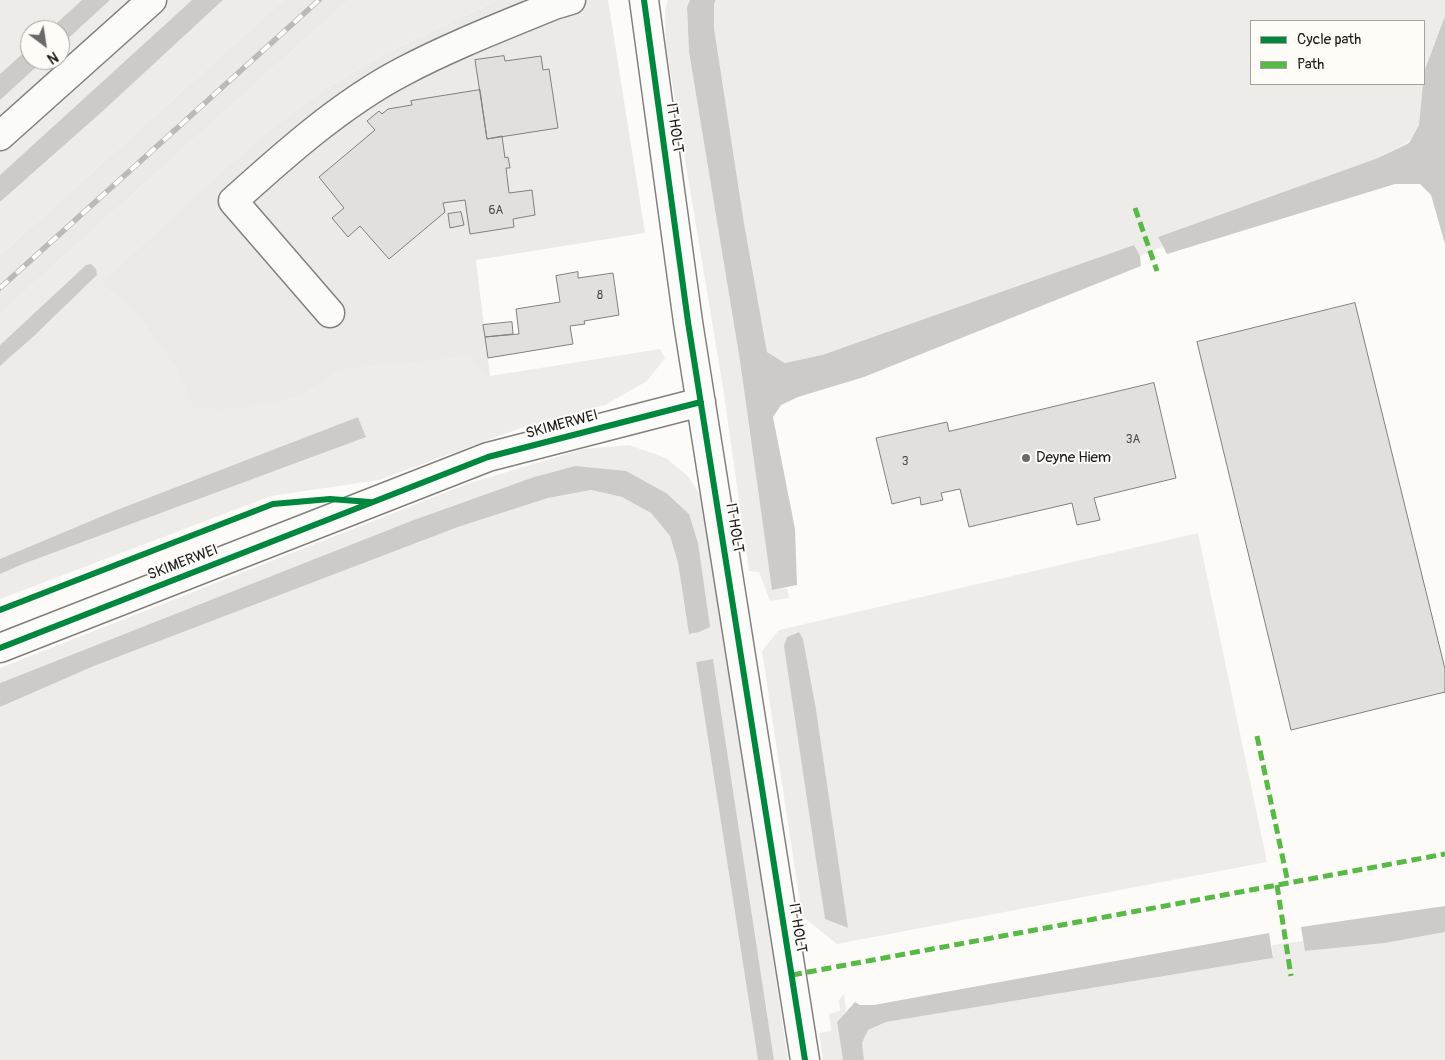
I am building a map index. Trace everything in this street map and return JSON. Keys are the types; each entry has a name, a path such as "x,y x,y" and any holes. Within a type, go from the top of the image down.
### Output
{"street":[{"path":"0,136 152,0"},
{"path":"330,313 233,201 288,151 354,102 400,73 454,47 570,0"},
{"name":"IT HOLT","path":"644,0 688,322 805,1060"},
{"name":"SKIMERWEI","path":"0,648 488,458 701,402"}],"shaded area":[{"path":"0,0 82,0 60,20 20,20 20,56 0,74"},
{"path":"82,0 110,0 70,37 70,20 60,20"},
{"path":"110,0 141,0 70,63 70,37"},
{"path":"167,0 192,0 0,175 0,152"},
{"path":"192,0 223,0 104,110 0,202 0,175"},
{"path":"223,0 283,0 0,255 0,202 104,110"},
{"path":"283,0 349,0 0,314 0,255"},
{"path":"349,0 497,0 382,55 323,90 269,130 102,283 137,312 177,368 194,408 252,407 299,396 340,369 470,356 483,373 490,376 660,349 665,358 647,381 605,405 521,428 379,480 271,496 0,599 0,574 366,436 358,417 117,510 0,559 0,366 97,275 86,265 0,345 0,314"},
{"path":"497,0 608,0 645,233 476,260 490,376 358,417 0,559 0,366 269,130 323,90 382,55"},
{"path":"668,0 690,0 687,7 689,52 740,361 772,590 787,588 789,598 770,601 759,572 749,571 723,388 666,45 665,10"},
{"path":"690,0 716,0 714,4 714,28 744,223 767,352 785,363 822,355 1134,245 1140,256 1141,266 864,377 798,397 781,405 773,417 795,529 797,585 772,590 740,361 689,52 687,7"},
{"path":"716,0 1445,0 1445,16 1425,69 1425,20 1250,20 1250,85 1423,85 1419,125 1409,142 1378,158 1158,237 1162,247 1140,256 1134,245 822,355 786,363 767,352 744,223 714,28 714,4"},
{"path":"1445,16 1445,244 1431,195 1420,184 1395,184 1167,254 1158,237 1378,158 1409,143 1419,125 1423,85 1425,85 1425,69"},
{"path":"20,56 20,70 33,70 0,100 0,74"},
{"path":"33,70 63,70 0,126 0,100"},
{"path":"91,264 96,269 97,275 0,366 0,345 86,265"},
{"path":"358,417 366,437 0,574 0,559 117,510"},
{"path":"629,445 666,458 688,476 705,503 788,1060 774,1060 713,659 696,662 758,1060 0,1060 0,707 94,666 458,527 548,498 591,490 622,497 643,509 575,466 534,477 411,521 0,683 0,668 467,484 583,449","holes":["652,514 698,543 685,610 678,563 670,536"]},
{"path":"575,466 626,471 666,493 689,514 698,543 710,627 689,634 678,563 670,536 651,513 622,497 591,490 548,498 458,527 94,666 0,707 0,683 411,521 534,477"},
{"path":"1198,533 1267,862 837,944 802,916 762,651 779,630","holes":["799,632 803,639 816,709 847,928 825,919 815,844 794,633"]},
{"path":"799,632 803,639 816,709 848,928 825,919 784,646 787,637"},
{"path":"713,659 774,1060 758,1060 696,662"},
{"path":"1445,906 1445,932 1385,943 1305,951 1301,927"},
{"path":"1445,932 1445,1060 864,1060 862,1043 868,1030 886,1022 1273,958 1272,945 1303,941 1306,951 1385,943"},
{"path":"1269,933 1273,958 886,1022 868,1030 862,1043 864,1060 843,1060 837,1022 855,1002 860,1005 874,1005"},
{"path":"844,994 846,1011 837,1022 843,1060 823,1060 819,1033 831,1031 829,1014 840,1011 839,1000"}],"building":[{"path":"504,56 505,61 541,56 543,70 549,69 558,128 487,139 475,60"},
{"path":"480,90 487,139 502,136 505,158 508,157 510,168 506,168 509,193 532,190 535,215 513,219 514,227 470,234 465,200 443,203 445,212 389,259 360,226 348,237 332,218 344,208 319,177 375,130 367,121 379,111 382,114 388,109 412,105 411,101"},
{"path":"461,212 464,225 450,228 448,214"},
{"path":"578,272 578,278 613,273 619,315 584,321 585,324 570,326 573,344 488,358 485,337 519,334 516,309 560,302 556,276"},
{"path":"1355,303 1445,669 1445,692 1291,730 1197,342"},
{"path":"512,322 513,334 485,337 483,325"},
{"name":"Deyne Hiem","path":"1154,383 1176,478 1094,498 1100,520 1077,525 1072,503 969,527 960,489 941,493 943,500 921,505 920,497 892,504 876,438 947,422 949,431"}],"railway":[{"path":"0,288 319,0"}],"marked path":[{"path":"1135,208 1157,271"},
{"path":"1257,736 1288,883"},
{"path":"792,975 1445,854"},
{"path":"1277,885 1291,976"}],"cycle path":[{"path":"644,0 688,322 805,1060"},
{"path":"0,648 488,457 701,402"},
{"path":"0,610 273,504 330,499 370,502"}],"place":[{"name":"Deyne Hiem","path":"1026,458"}]}
